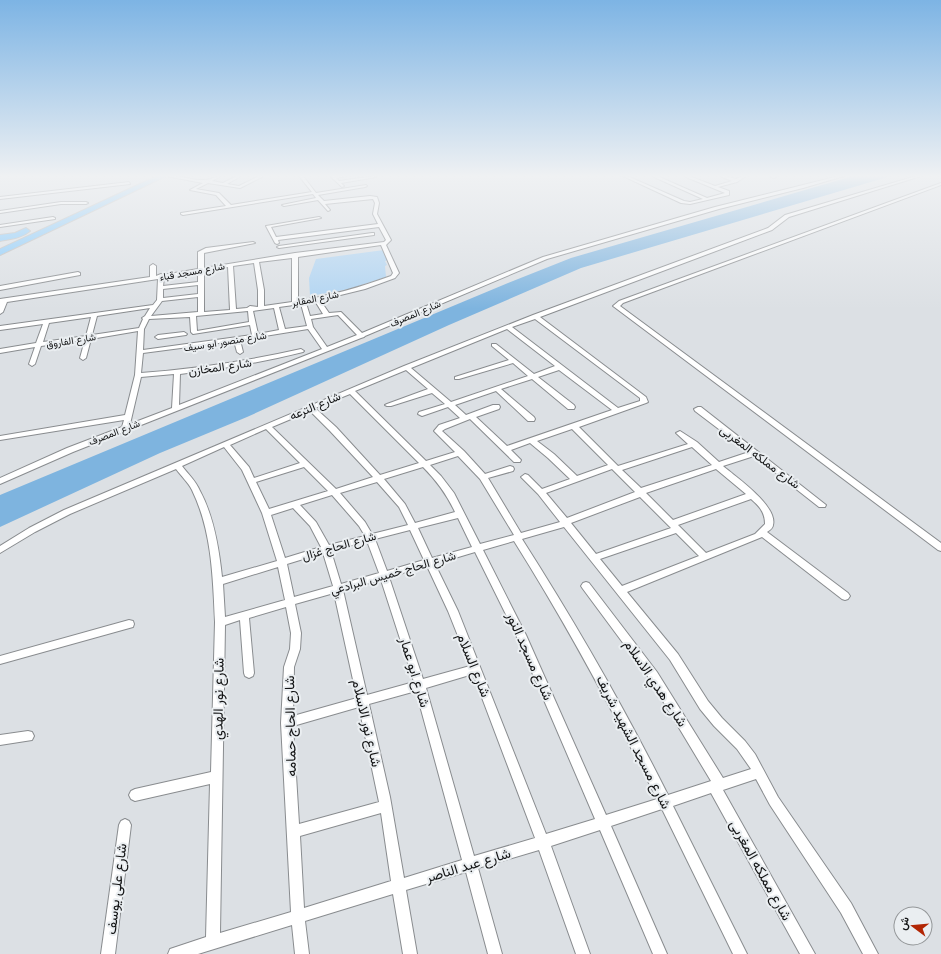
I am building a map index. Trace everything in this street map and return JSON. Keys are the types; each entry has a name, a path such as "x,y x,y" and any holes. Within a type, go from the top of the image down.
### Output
{"highway":[{"path":"0,238 17,235 48,221"},
{"path":"0,246 55,221"},
{"path":"0,252 67,221"}],"street":[{"path":"0,226 36,221"},
{"path":"283,257 268,226 320,221"},
{"name":"شارع المقابر","path":"145,318 201,314 302,302 350,291 393,277 396,273 383,245 389,240 379,221"},
{"name":"شارع المصرف","path":"0,481 45,460 126,427 175,410 362,336 545,258 674,221"},
{"name":"شارع الترعه","path":"0,550 61,515 310,407 535,316 770,229 781,221"},
{"path":"842,221 621,302 616,306 941,548"},
{"path":"275,239 381,225"},
{"path":"367,226 377,244"},
{"path":"279,247 372,234"},
{"path":"201,314 202,251 253,243"},
{"name":"شارع مسجد قباء","path":"2,301 295,255 384,243"},
{"path":"295,255 295,302"},
{"path":"256,261 260,283 261,307"},
{"path":"230,265 233,310"},
{"path":"153,266 153,278"},
{"path":"0,288 78,274"},
{"path":"126,427 138,375 141,329 145,318 160,300 161,276"},
{"path":"161,288 201,283"},
{"path":"160,300 201,295"},
{"path":"316,299 327,315"},
{"path":"0,312 2,301"},
{"path":"302,302 310,327 326,350"},
{"path":"276,305 283,332"},
{"path":"0,328 156,306"},
{"path":"250,308 255,336"},
{"path":"193,314 195,333 252,323"},
{"path":"308,318 339,314 362,336"},
{"path":"83,358 94,315"},
{"path":"505,449 644,402 644,399 535,316"},
{"path":"32,364 47,322"},
{"name":"شارع منصور ابو سيف","path":"139,352 236,340 310,327"},
{"path":"508,327 617,411"},
{"name":"شارع الفاروق","path":"0,351 141,329"},
{"path":"157,350 158,334 184,334"},
{"path":"236,340 240,352"},
{"path":"219,342 220,351"},
{"path":"494,345 571,407"},
{"name":"شارع المخازن","path":"138,375 177,373 241,364 301,352"},
{"path":"457,378 514,361"},
{"path":"406,367 449,404 468,417 517,460"},
{"path":"422,414 560,367"},
{"path":"175,410 177,373"},
{"path":"496,388 531,419"},
{"path":"389,405 432,390"},
{"name":"شارع مسجد النور","path":"351,391 438,478 451,496 461,514 521,635 660,954"},
{"name":"شارع السلام","path":"310,407 333,429 378,478 402,506 412,526 453,611 476,668 543,842 583,954"},
{"path":"468,417 496,407"},
{"name":"شارع مملكه المغربى","path":"698,409 822,505"},
{"path":"0,438 129,417"},
{"name":"شارع مسجد الشهيد شريف","path":"468,417 438,429 439,432 483,477 586,650 665,802 740,954"},
{"name":"شارع ابو عمار","path":"268,426 334,492 362,524 370,537 420,685 495,954"},
{"path":"574,426 705,557"},
{"path":"620,591 763,533 769,525 770,518 762,504 680,433"},
{"path":"531,440 551,456 575,480"},
{"name":"شارع الحاج حمامه","path":"225,444 246,469 266,513 282,562 297,639 289,667 287,722 298,917 302,954"},
{"path":"541,492 615,467 694,444"},
{"path":"266,513 461,453"},
{"name":"شارع الحاج خميس البرادعي","path":"220,622 518,537 565,522 640,492 755,453"},
{"path":"252,481 306,464"},
{"name":"شارع نور الهدي","path":"177,465 195,488 205,511 211,535 218,582 220,622 213,942"},
{"path":"483,477 510,469"},
{"path":"525,478 541,492 674,657 704,705 718,722 741,745 759,772 764,786 846,908 871,954"},
{"path":"594,558 752,495"},
{"name":"شارع نور الاسلام","path":"294,504 313,524 326,549 338,588 385,806 410,954"},
{"name":"شارع الحاج غزال","path":"218,582 326,549 461,514"},
{"path":"763,533 845,596"},
{"name":"شارع هدي الاسلام","path":"586,586 653,675 717,785"},
{"path":"244,616 249,673"},
{"path":"0,660 129,624"},
{"path":"287,722 362,702 476,668"},
{"path":"0,740 28,736"},
{"name":"شارع عبد الناصر","path":"175,954 543,842 759,772"},
{"path":"135,795 216,777"},
{"name":"شارع مملكه المغربى","path":"717,785 808,954"},
{"path":"293,832 385,806"},
{"name":"شارع على يوسف","path":"108,954 125,825"}],"shaded area":[{"path":"700,221 741,221 581,268 449,325 247,417 160,453 0,527 0,495 571,258"},
{"path":"384,250 389,260 385,261 387,265 385,266 386,277 349,289 310,296 309,278 316,259"}]}
